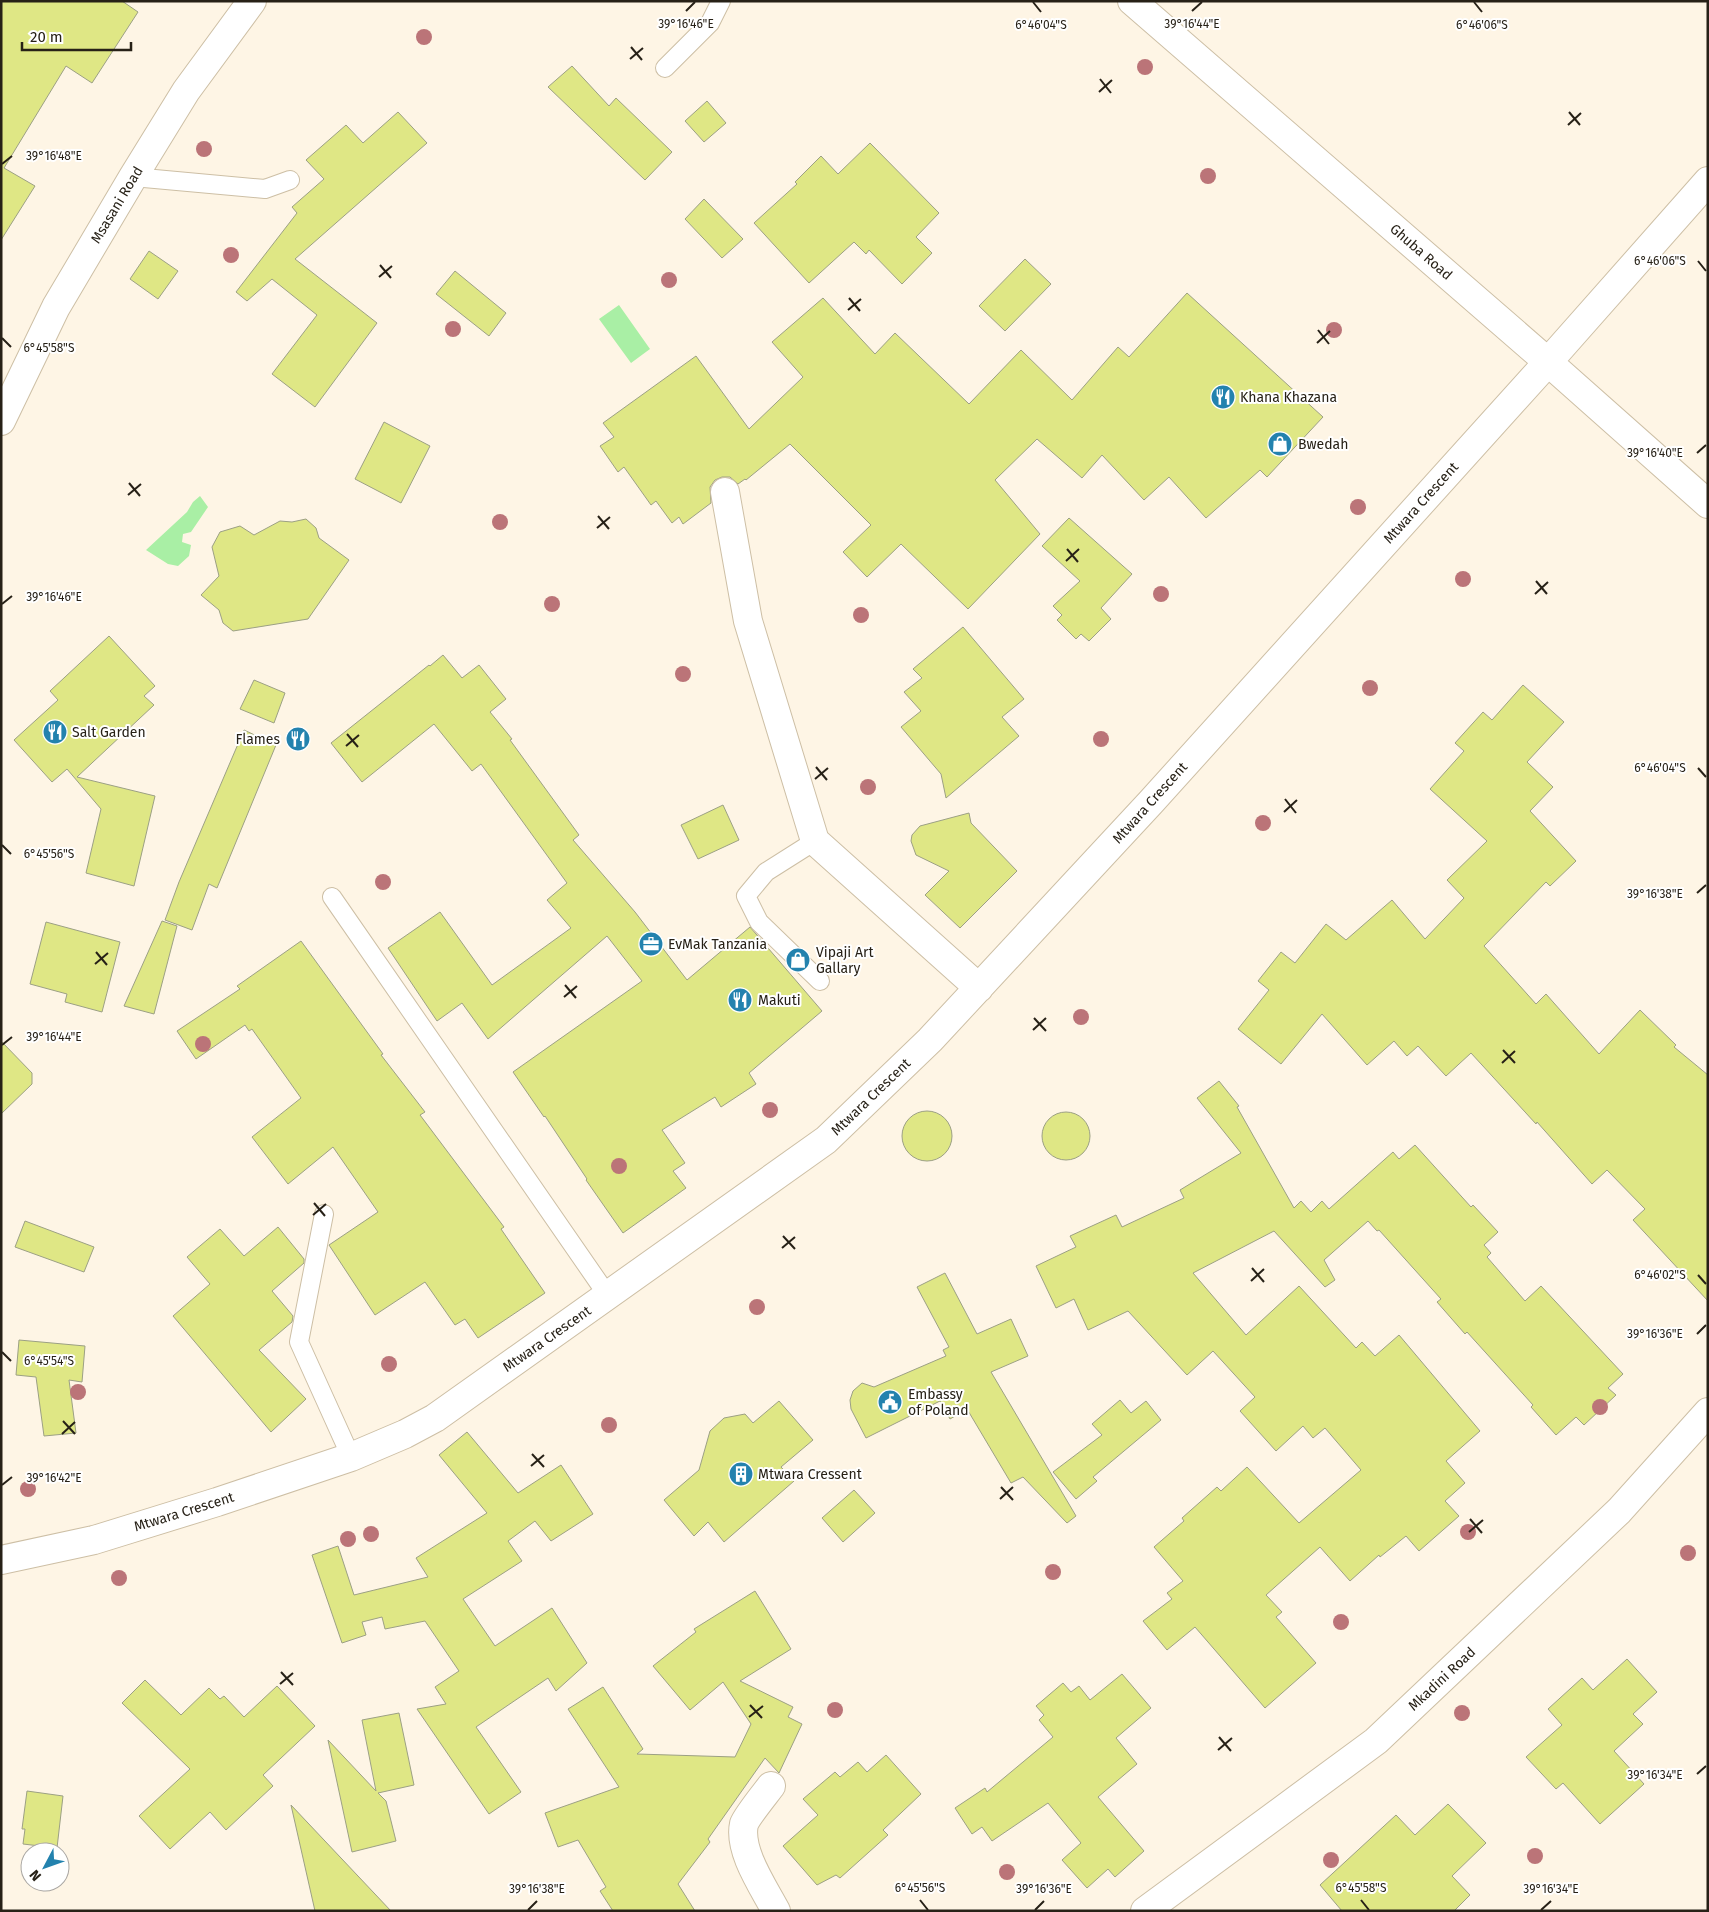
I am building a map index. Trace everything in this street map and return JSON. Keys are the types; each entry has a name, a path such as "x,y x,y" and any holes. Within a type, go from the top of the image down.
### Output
{"street":[{"name":"Msasani Road","path":"1,421 56,307 133,177 186,90 252,1"},
{"name":"Ghuba Road","path":"1132,1 1548,362 1708,504"},
{"name":"Mtwara Crescent","path":"1,1560 94,1540 217,1502 351,1457 405,1434 435,1418 826,1140 930,1040 1090,869 1548,362 1708,181"},
{"path":"726,492 748,620 815,841 979,988"},
{"name":"Mkadini Road","path":"1145,1911 1376,1740 1619,1511 1708,1412"},
{"path":"771,1786 745,1823 743,1841 746,1852 776,1911"}],"lane":[{"path":"665,68 710,23 721,1"},
{"path":"133,177 265,189 290,180"},
{"path":"815,841 766,872 746,896 759,922 820,981"},
{"path":"332,896 608,1296"},
{"path":"324,1214 299,1342 351,1457"}],"shaded area":[{"path":"619,305 650,349 631,363 599,319"},
{"path":"200,496 208,507 191,532 183,534 182,542 191,545 189,556 178,566 168,564 146,550 187,512 193,502"}],"building":[{"path":"1,1 122,1 138,12 92,83 66,66 4,168 35,186 1,240"},
{"path":"572,66 609,106 616,98 672,152 645,180 548,87"},
{"path":"707,101 726,123 704,142 685,121"},
{"path":"398,112 427,143 295,259 377,323 315,407 272,374 317,315 272,279 247,301 236,292 297,213 292,207 324,179 306,160 346,125 363,143"},
{"path":"870,143 939,213 916,237 932,253 902,284 869,250 866,254 854,242 809,283 754,223 797,184 795,182 821,156 838,174"},
{"path":"704,199 743,239 722,258 685,219"},
{"path":"149,251 178,271 158,299 130,279"},
{"path":"1025,259 1051,284 1005,331 979,306"},
{"path":"455,271 506,313 489,336 436,294"},
{"path":"1187,293 1323,417 1267,477 1260,470 1206,518 1169,477 1144,500 1102,455 1082,478 1037,439 995,480 1040,534 968,609 901,544 867,577 843,552 871,525 790,444 746,480 738,484 730,477 722,477 715,480 710,487 711,503 683,524 679,517 672,523 656,501 651,505 624,467 618,472 600,446 614,437 603,423 696,356 749,429 803,377 772,342 823,298 875,354 895,333 969,404 1021,350 1072,400 1118,347 1129,357"},
{"path":"384,422 430,446 401,503 355,479"},
{"path":"1069,518 1132,574 1101,608 1111,619 1089,641 1081,634 1076,639 1057,620 1062,615 1053,606 1080,581 1042,546"},
{"path":"306,519 316,528 319,538 349,560 308,619 233,631 223,623 219,610 201,595 219,576 212,547 220,532 240,526 254,535 280,521 292,522"},
{"path":"963,627 1024,699 1002,717 1019,736 946,798 941,774 901,727 921,711 904,692 922,678 913,669"},
{"path":"109,636 155,686 144,696 154,705 77,777 155,796 134,886 86,873 101,809 67,769 52,782 14,740 58,700 50,691"},
{"path":"443,655 462,678 479,665 506,699 490,712 512,739 510,740 579,835 573,840 635,912 687,980 750,927 822,1011 749,1073 756,1084 721,1107 715,1097 662,1130 685,1163 673,1171 686,1188 623,1233 545,1116 513,1072 642,981 607,936 488,1039 462,1003 437,1021 388,948 440,912 492,985 571,928 547,900 567,883 481,764 472,771 434,724 362,782 331,743"},
{"path":"254,680 285,693 274,723 240,709"},
{"path":"1523,685 1564,722 1527,762 1553,787 1530,811 1576,861 1550,886 1546,882 1484,946 1536,1004 1546,994 1599,1054 1640,1010 1676,1045 1674,1047 1708,1075 1708,1301 1633,1220 1645,1209 1607,1170 1592,1184 1537,1122 1536,1124 1471,1053 1446,1076 1418,1046 1407,1056 1394,1041 1367,1065 1322,1014 1281,1064 1238,1029 1269,990 1258,981 1281,952 1295,963 1326,924 1346,940 1392,900 1425,939 1464,898 1447,880 1487,841 1430,789 1464,751 1455,743 1483,712 1492,720"},
{"path":"244,730 276,745 217,888 209,884 192,930 165,920 179,882"},
{"path":"723,805 739,840 698,859 681,825"},
{"path":"969,813 971,823 1017,871 960,928 925,895 949,871 916,855 911,841 912,835 920,826"},
{"path":"162,921 177,926 154,1014 124,1006"},
{"path":"46,922 120,942 102,1012 65,1002 67,994 30,984"},
{"path":"301,941 383,1054 381,1055 425,1112 420,1115 504,1227 501,1229 545,1293 478,1338 465,1319 455,1325 425,1282 375,1315 329,1245 378,1212 333,1147 288,1184 252,1137 301,1098 252,1029 249,1031 245,1025 196,1059 177,1031 240,989 237,986"},
{"path":"1,1041 32,1073 32,1084 1,1114"},
{"path":"1219,1081 1239,1106 1237,1107 1294,1208 1301,1201 1311,1212 1322,1201 1329,1209 1393,1152 1399,1159 1415,1145 1471,1207 1473,1205 1498,1232 1484,1245 1491,1253 1487,1257 1525,1301 1541,1286 1623,1374 1608,1388 1616,1395 1584,1425 1576,1417 1556,1435 1531,1407 1533,1405 1437,1302 1441,1299 1379,1230 1377,1231 1368,1221 1324,1260 1335,1280 1325,1287 1274,1231 1193,1273 1246,1335 1299,1286 1356,1348 1362,1342 1375,1356 1399,1335 1480,1431 1446,1461 1465,1483 1445,1501 1459,1516 1419,1551 1406,1536 1380,1557 1379,1555 1350,1581 1320,1547 1266,1595 1282,1612 1276,1617 1316,1663 1265,1708 1195,1627 1167,1650 1143,1621 1172,1599 1167,1593 1183,1581 1154,1547 1184,1521 1182,1518 1217,1487 1221,1491 1247,1467 1299,1523 1361,1470 1325,1428 1313,1438 1303,1426 1276,1451 1240,1411 1255,1397 1213,1351 1187,1375 1128,1311 1088,1330 1074,1299 1056,1308 1036,1266 1076,1247 1070,1236 1116,1215 1122,1227 1184,1198 1180,1190 1241,1153 1197,1098"},
{"path":"922,1111 932,1111 945,1118 952,1131 952,1141 945,1154 932,1161 922,1161 913,1157 906,1150 902,1141 902,1131 906,1122 913,1115"},
{"path":"1066,1112 1075,1114 1083,1119 1088,1127 1090,1136 1088,1145 1083,1153 1075,1158 1066,1160 1057,1158 1049,1153 1044,1145 1042,1136 1044,1127 1049,1119 1057,1114"},
{"path":"25,1221 94,1247 84,1272 15,1247"},
{"path":"278,1227 304,1259 304,1263 272,1291 293,1316 292,1322 259,1350 306,1399 271,1432 173,1316 210,1284 187,1257 220,1229 244,1256"},
{"path":"945,1273 977,1334 1011,1319 1028,1356 991,1372 1076,1516 1067,1523 1023,1477 1011,1483 967,1409 950,1419 940,1401 866,1438 851,1409 850,1400 853,1391 862,1383 874,1387 946,1356 943,1350 949,1347 917,1287"},
{"path":"19,1340 85,1346 82,1382 69,1380 76,1433 44,1436 36,1377 16,1375"},
{"path":"1120,1400 1131,1413 1146,1401 1161,1420 1093,1477 1097,1481 1076,1499 1053,1472 1102,1435 1092,1424"},
{"name":"Mtwara Cressent","path":"779,1401 813,1440 781,1467 794,1481 724,1542 708,1522 694,1536 664,1500 699,1470 710,1431 724,1418 745,1414 753,1423"},
{"path":"467,1432 518,1493 561,1465 593,1514 551,1541 535,1521 508,1541 522,1561 463,1599 495,1646 552,1608 587,1663 556,1691 548,1678 476,1727 521,1792 489,1814 417,1709 446,1704 435,1687 459,1671 425,1621 385,1629 382,1617 362,1622 366,1635 342,1643 312,1555 338,1546 354,1595 428,1577 416,1558 487,1513 439,1455"},
{"path":"854,1490 875,1513 843,1542 822,1518"},
{"path":"755,1591 791,1649 740,1681 793,1707 788,1717 802,1724 779,1773 765,1758 708,1839 710,1842 678,1884 695,1911 613,1911 600,1891 606,1887 578,1840 558,1847 545,1813 619,1787 568,1709 603,1687 643,1749 637,1754 735,1757 751,1724 723,1682 690,1710 653,1666 696,1632 694,1629"},
{"path":"1627,1659 1657,1692 1633,1714 1643,1724 1614,1751 1644,1784 1600,1824 1563,1783 1556,1789 1526,1757 1562,1725 1548,1709 1582,1678 1593,1690"},
{"path":"1122,1674 1151,1708 1116,1738 1137,1764 1098,1797 1144,1851 1115,1877 1108,1869 1087,1888 1062,1860 1081,1843 1048,1803 992,1841 982,1827 972,1834 955,1808 985,1788 987,1792 1053,1737 1039,1720 1044,1715 1036,1706 1063,1683 1071,1692 1079,1686 1090,1700"},
{"path":"145,1680 181,1715 209,1688 220,1699 224,1696 244,1717 277,1686 315,1726 263,1775 273,1786 226,1830 210,1812 170,1849 139,1816 190,1769 122,1703"},
{"path":"399,1713 414,1785 378,1793 386,1801 396,1841 352,1852 328,1740 376,1791 362,1720"},
{"path":"886,1755 921,1794 883,1830 888,1835 840,1878 836,1875 817,1885 783,1846 818,1815 803,1799 835,1772 840,1777 858,1762 867,1772"},
{"path":"27,1791 63,1796 58,1842 23,1842 25,1829 22,1829"},
{"path":"1448,1804 1486,1843 1452,1876 1470,1895 1454,1911 1342,1911 1320,1885 1396,1815 1415,1835"},
{"path":"291,1805 391,1911 315,1911"}],"place":[{"name":"Khana Khazana","path":"1223,397"},
{"name":"Bwedah","path":"1280,444"},
{"name":"Salt Garden","path":"55,732"},
{"name":"Flames","path":"298,739"},
{"name":"EvMak Tanzania","path":"651,944"},
{"name":"Vipaji Art Gallary","path":"798,960"},
{"name":"Makuti","path":"740,1000"},
{"name":"Embassy of Poland","path":"890,1402"},
{"name":"Mtwara Cressent","path":"741,1474"}]}
